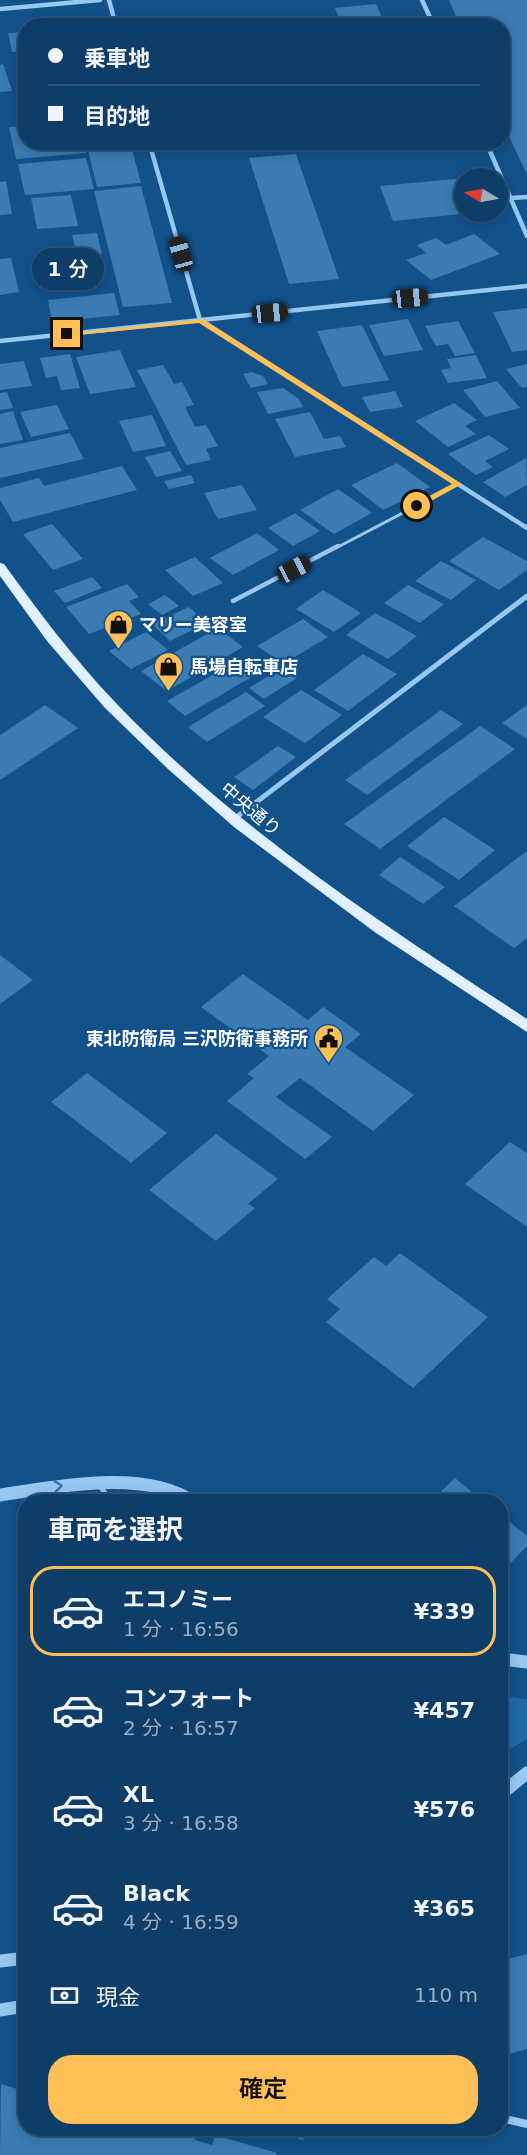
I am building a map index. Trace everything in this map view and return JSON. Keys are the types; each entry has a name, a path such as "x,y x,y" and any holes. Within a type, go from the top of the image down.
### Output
{"main road":[{"name":"中央通り","path":"0,567 18,595 88,679 162,756 233,820 314,882 527,1026"}],"street":[{"path":"0,9 100,0"},
{"path":"109,0 114,18"},
{"path":"422,0 430,18"},
{"path":"151,150 200,320 527,528"},
{"path":"490,150 527,236"},
{"path":"511,198 527,197"},
{"path":"0,340 527,286"},
{"path":"233,820 527,596"},
{"path":"0,1495 96,1481 176,1490 182,1494"},
{"path":"508,1660 527,1662"},
{"path":"508,1788 527,1773"},
{"path":"0,1961 18,1959"},
{"path":"0,2010 18,2008"},
{"path":"508,2120 527,2124"}],"lane":[{"path":"233,601 458,484"},
{"path":"96,1481 106,1494"}],"shaded area":[{"path":"508,1697 527,1699 527,1739 508,1750"}],"building":[{"path":"449,0 527,0 527,175 510,138 510,18 457,18"},
{"path":"376,4 382,18 339,18 335,8"},
{"path":"18,32 18,52 12,52 8,33"},
{"path":"3,64 12,91 0,92 0,65"},
{"path":"18,126 18,150 85,150 86,153 16,159 9,127"},
{"path":"88,150 132,150 141,183 97,187"},
{"path":"296,154 339,279 289,284 249,158"},
{"path":"86,158 94,189 25,195 18,164"},
{"path":"454,179 454,215 393,221 380,186"},
{"path":"6,181 12,214 0,215 0,182"},
{"path":"141,186 172,303 123,307 94,191"},
{"path":"71,195 78,226 37,229 31,198"},
{"path":"97,233 102,254 82,256 81,251 76,251 72,235"},
{"path":"474,234 500,254 431,280 406,260 426,253 417,245 436,238 446,245"},
{"path":"11,258 19,292 0,295 0,259"},
{"path":"114,293 120,315 52,322 48,300"},
{"path":"527,308 527,350 512,352 493,312"},
{"path":"408,319 423,350 384,356 369,325"},
{"path":"458,321 475,353 455,356 448,344 436,346 425,326"},
{"path":"362,325 389,380 342,387 317,331"},
{"path":"120,350 136,387 90,394 76,357"},
{"path":"70,354 80,388 61,390 57,376 46,378 40,358"},
{"path":"476,355 487,378 448,383 441,370 451,368 447,359"},
{"path":"24,361 32,386 0,390 0,364"},
{"path":"527,364 527,387 522,388 506,369"},
{"path":"163,365 174,384 182,382 194,405 185,407 195,427 206,425 218,446 206,449 211,460 186,465 137,370"},
{"path":"252,372 263,376 268,384 251,388 243,374"},
{"path":"497,381 520,408 485,417 463,390"},
{"path":"283,388 299,399 303,407 268,414 257,392"},
{"path":"395,391 403,407 370,412 362,397"},
{"path":"7,392 13,408 0,410 0,393"},
{"path":"454,403 477,420 465,426 476,434 448,447 415,421"},
{"path":"57,405 69,429 31,437 20,412"},
{"path":"13,411 23,440 0,444 0,414"},
{"path":"310,412 324,439 340,436 346,447 295,457 275,419"},
{"path":"152,415 166,446 133,452 119,421"},
{"path":"70,433 84,459 0,478 0,448"},
{"path":"489,435 509,449 485,461 493,467 476,475 448,454"},
{"path":"170,451 182,471 156,477 145,457"},
{"path":"526,458 527,485 505,497 483,482"},
{"path":"397,463 430,487 383,510 351,485"},
{"path":"122,466 137,490 13,522 0,500 0,488 39,478 44,486"},
{"path":"191,475 195,483 169,489 164,481"},
{"path":"242,485 257,510 218,519 204,493"},
{"path":"338,489 372,513 334,534 300,510"},
{"path":"295,513 320,531 293,546 268,528"},
{"path":"52,524 83,559 53,570 23,534"},
{"path":"257,533 279,550 233,575 210,558"},
{"path":"483,537 527,561 527,570 499,590 449,561"},
{"path":"195,557 223,583 193,596 165,570"},
{"path":"441,561 476,580 451,600 415,581"},
{"path":"92,577 102,588 65,603 54,591"},
{"path":"127,584 139,597 129,601 141,614 89,634 66,607"},
{"path":"408,585 444,604 420,623 384,603"},
{"path":"323,590 361,613 334,632 296,609"},
{"path":"165,595 179,606 162,615 148,604"},
{"path":"189,607 206,623 170,641 152,624"},
{"path":"375,613 417,636 388,659 346,635"},
{"path":"303,619 328,637 283,664 257,646"},
{"path":"218,628 243,647 167,691 141,671"},
{"path":"146,632 168,650 131,669 109,651"},
{"path":"363,654 397,674 348,711 314,690"},
{"path":"242,658 260,672 185,716 167,701"},
{"path":"281,668 297,678 264,699 249,688"},
{"path":"301,690 342,715 305,743 263,717"},
{"path":"246,692 265,706 207,742 188,727"},
{"path":"45,705 78,728 0,780 0,735"},
{"path":"527,705 527,739 502,723"},
{"path":"441,710 463,724 367,795 345,780"},
{"path":"480,726 515,749 380,849 344,824"},
{"path":"278,746 296,757 253,790 234,777"},
{"path":"444,817 495,850 459,880 407,846"},
{"path":"527,851 527,938 514,948 454,906"},
{"path":"400,857 445,887 423,904 379,875"},
{"path":"0,955 33,980 0,1004"},
{"path":"243,974 308,1020 323,1007 361,1034 345,1047 414,1095 373,1131 300,1078 276,1097 332,1137 305,1159 227,1101 254,1078 247,1074 269,1056 201,1007"},
{"path":"87,1073 167,1133 131,1163 51,1102"},
{"path":"216,1134 278,1179 248,1204 255,1208 216,1241 149,1190"},
{"path":"510,1142 527,1153 527,1227 465,1184"},
{"path":"400,1253 488,1317 413,1388 326,1322 340,1309 327,1299 374,1257 386,1266"},
{"path":"455,1478 474,1494 438,1494"},
{"path":"508,1521 527,1536 527,1546 508,1566"},
{"path":"527,1954 527,2049 509,2054 508,2051 508,1959"},
{"path":"1,2084 18,2089 18,2136 196,2136 195,2140 212,2145 215,2136 218,2136 277,2153 276,2155 0,2155"},
{"path":"290,2136 304,2136 303,2140"}],"place":[{"name":"マリー美容室","path":"118,650"},
{"name":"馬場自転車店","path":"169,692"},
{"name":"東北防衛局 三沢防衛事務所","path":"329,1064"}],"route":[{"path":"67,334 200,320 458,484 417,506"}]}
